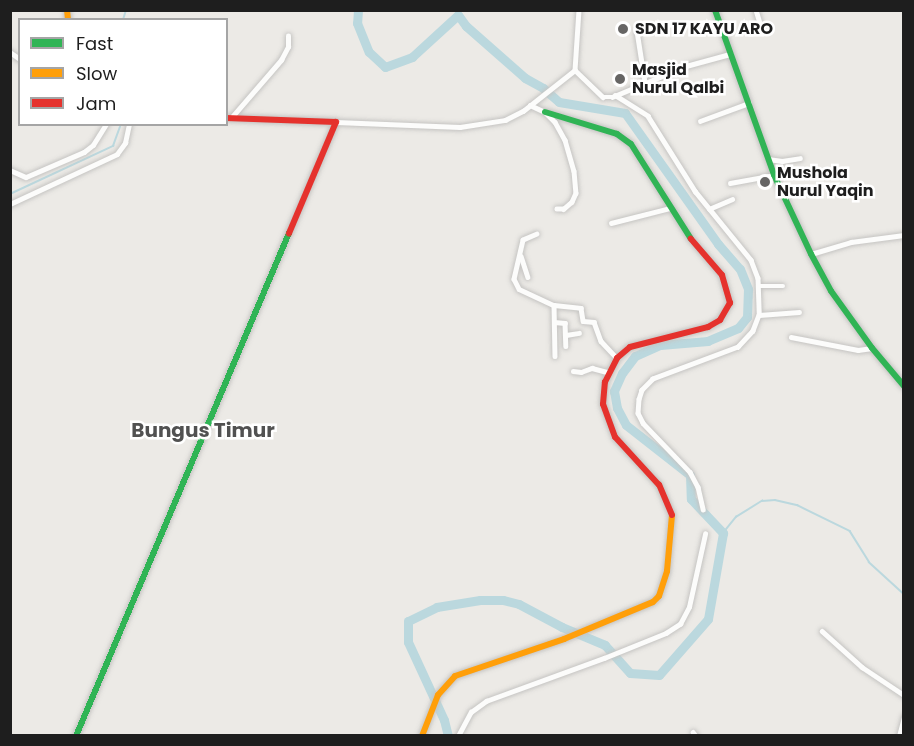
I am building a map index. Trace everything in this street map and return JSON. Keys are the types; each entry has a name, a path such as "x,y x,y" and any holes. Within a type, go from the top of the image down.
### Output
{"street":[{"path":"579,10 575,70 598,95 607,98 686,66 730,54"},
{"path":"715,10 774,175 811,254 831,291 903,386"},
{"path":"756,10 759,23"},
{"path":"637,32 645,82"},
{"path":"229,118 281,60 288,47 288,36"},
{"path":"229,118 460,127 511,119 575,70"},
{"path":"615,95 648,116 709,209 752,260 760,286 761,315 753,331 738,346 653,379 642,390 638,405 643,423 690,472 698,487 703,509"},
{"path":"532,103 545,112 560,130 574,171 576,193 572,202 564,209 557,209"},
{"path":"700,121 749,103"},
{"path":"422,735 438,695 449,681 461,673 589,630 653,602 662,590 673,528 670,503 659,485 615,437 603,404 605,371 635,344 684,335 720,320 730,303 722,275 694,244 639,156 624,138 545,112"},
{"path":"76,735 336,122"},
{"path":"10,170 26,177 84,152 93,145 105,126"},
{"path":"10,204 117,154 125,143 129,126"},
{"path":"768,159 782,161 800,158"},
{"path":"730,183 774,175"},
{"path":"709,209 732,199"},
{"path":"611,223 670,208"},
{"path":"537,234 523,240 521,256 515,272 517,287 554,305 581,308 583,321 594,322 601,342 617,358"},
{"path":"811,254 852,242 903,235"},
{"path":"521,256 528,277"},
{"path":"760,286 783,286"},
{"path":"554,305 555,356"},
{"path":"761,315 799,312"},
{"path":"554,322 565,322 566,346"},
{"path":"566,335 579,333"},
{"path":"791,337 858,350 872,348"},
{"path":"573,371 581,372 592,368 605,371"},
{"path":"458,735 471,712 486,701 666,633 684,619 705,534"},
{"path":"822,631 865,669 903,695"},
{"path":"899,735 903,717"}],"waterway":[{"path":"124,18 126,10"},
{"path":"358,10 357,23 369,52 385,67 412,57 458,15 466,26 525,78 543,88 559,102 625,113 718,244 740,269 748,289 747,317 738,328 708,341 660,345 635,356 622,373 614,391 617,408 626,425 690,475 691,499 723,533 708,619 659,675 630,673 605,645 562,627 519,604 503,600 480,600 437,607 408,621 408,642 444,720 448,736"},
{"path":"10,194 113,146 120,126"},
{"path":"723,533 736,517 762,501 775,500 797,505 850,531 869,562 904,594"}],"traffic: fast":[{"path":"715,10 774,175 811,254 831,291 872,348 904,386"},
{"path":"545,112 617,134 631,144 691,239"},
{"path":"76,736 289,233"}],"traffic: slow":[{"path":"67,10 68,18"},
{"path":"422,736 438,695 455,676 564,639 653,602 659,596 667,571 672,515"}],"traffic: jam":[{"path":"228,118 336,122 289,233"},
{"path":"672,515 659,485 615,437 603,404 605,382 617,358 630,347 708,327 720,320 730,303 722,275 691,239"}],"place":[{"name":"SDN 17 KAYU ARO","path":"623,29"},
{"name":"Masjid Nurul Qalbi","path":"620,79"},
{"name":"Mushola Nurul Yaqin","path":"765,182"}],"district":[{"name":"Bungus Timur","path":"203,430"}]}
